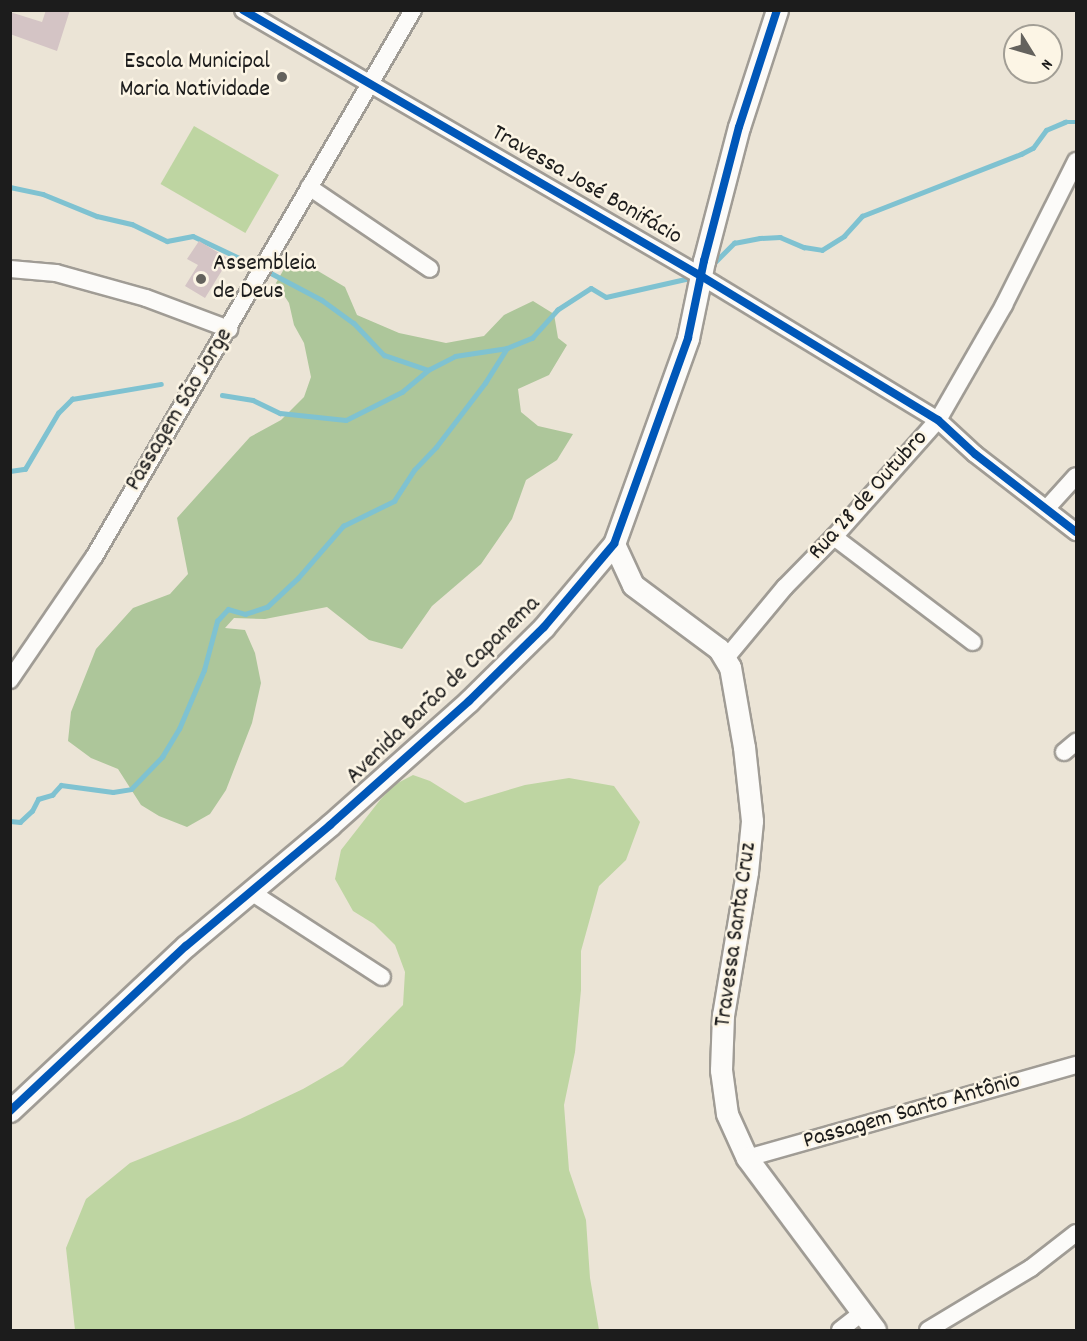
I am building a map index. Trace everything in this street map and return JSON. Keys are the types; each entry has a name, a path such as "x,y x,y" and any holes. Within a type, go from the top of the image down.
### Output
{"street":[{"name":"Travessa José Bonifácio","path":"243,10 701,276 939,420 975,454 1077,532"},
{"name":"Passagem São Jorge","path":"10,680 94,557 413,10"},
{"name":"Avenida Barão de Capanema","path":"10,1111 186,946 469,701 544,627 614,544 688,339 701,276 739,127 777,10"},
{"name":"Rua 28 de Outubro","path":"726,658 785,588 939,420 1009,295 1077,161"},
{"path":"309,187 430,269"},
{"path":"10,270 56,273 146,298 229,329"},
{"path":"1047,508 1077,476"},
{"path":"834,537 973,642"},
{"path":"614,544 628,579 639,590 712,643 726,658"},
{"name":"Travessa Santa Cruz","path":"726,658 744,747 752,827 747,872 723,1015 721,1078 727,1114 747,1158 875,1330"},
{"path":"251,892 382,977"},
{"name":"Passagem Santo Antônio","path":"747,1158 1077,1065"},
{"path":"928,1330 1032,1268 1077,1233"},
{"path":"840,1330 862,1313"}],"green space":[{"path":"194,126 279,175 245,233 160,184"},
{"path":"284,269 318,271 345,287 357,315 399,333 446,343 484,336 504,315 533,301 554,314 558,338 567,345 549,375 518,389 521,412 538,426 573,434 557,460 526,480 512,519 481,564 432,606 402,649 369,640 327,607 265,619 234,618 225,628 245,630 255,653 261,683 252,723 226,790 210,814 187,827 159,816 141,805 118,769 91,758 68,741 71,712 96,649 133,608 170,594 188,574 177,518 250,437 281,420 304,397 311,377 304,343 294,325 289,303 276,283"},
{"path":"413,775 430,781 465,803 525,785 569,778 614,786 640,822 626,860 599,886 581,951 581,990 575,1052 564,1105 569,1170 586,1220 590,1278 599,1330 75,1330 66,1248 86,1199 130,1163 240,1119 303,1089 343,1066 403,1005 405,972 395,945 374,924 353,911 335,879 341,850 394,785"}],"building":[{"path":"46,10 70,10 57,51 10,34 10,12 42,22"},
{"path":"199,241 229,259 205,298 185,286 198,265 187,259"}],"waterway":[{"path":"711,266 734,243 760,238 780,237 804,247 822,250 844,236 862,216 1021,154 1033,148 1046,130 1065,122 1076,122"},
{"path":"10,187 43,194 97,216 132,224 167,241 193,236 254,265"},
{"path":"269,272 322,300 354,323 384,355 428,370 455,356 507,348"},
{"path":"10,821 20,822 32,811 38,799 52,795 61,785 113,792 131,789 162,757 179,729 204,670 217,621 228,609 245,614 267,607 298,578 343,526 394,501 414,470 436,447 485,383 507,348 532,338 557,310 591,288 606,297 694,277"},
{"path":"222,395 253,400 280,413 346,420 402,392 428,370"},
{"path":"10,471 25,469 58,413 72,399 161,384"}],"cycle path":[{"path":"243,10 701,276 938,420 975,454 1076,532"},
{"path":"10,1111 186,946 330,825 469,701 544,627 614,544 688,338 704,261 739,127 777,10"}],"place":[{"name":"Escola Municipal Maria Natividade","path":"282,77"},
{"name":"Assembleia de Deus","path":"201,279"}]}
